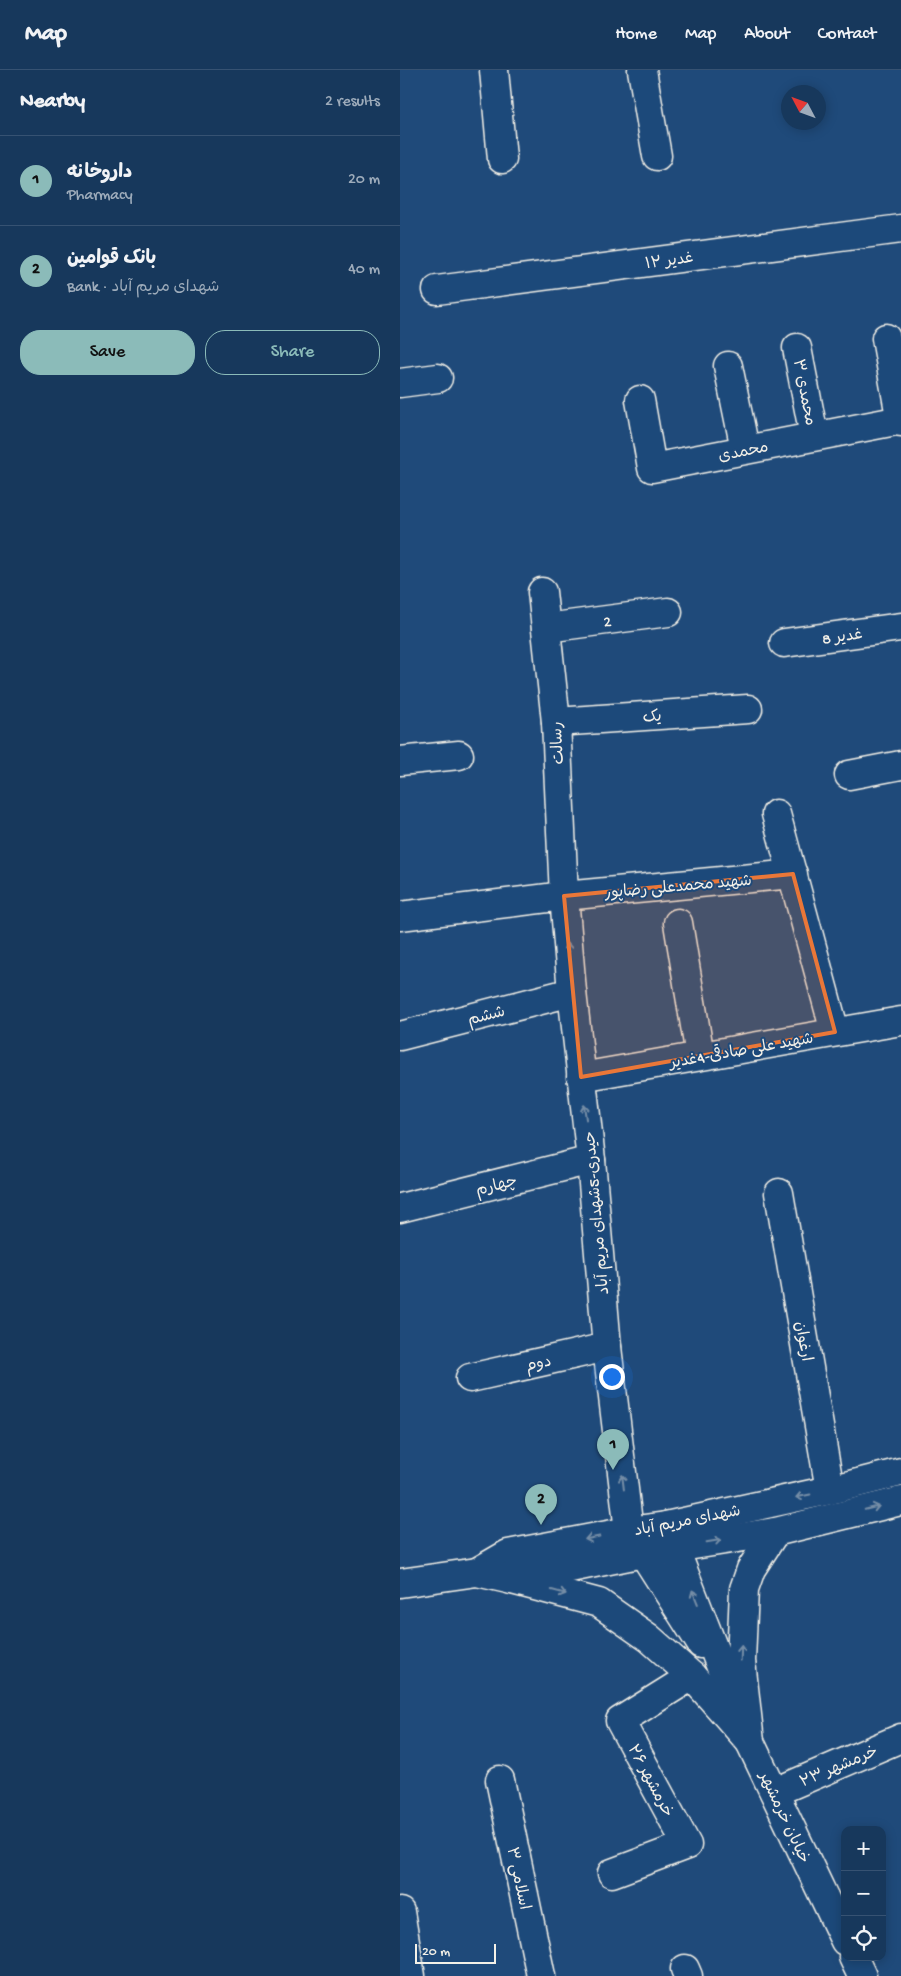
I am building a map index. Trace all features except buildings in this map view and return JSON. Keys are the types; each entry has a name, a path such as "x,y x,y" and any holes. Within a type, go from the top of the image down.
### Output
{"street":[{"path":"494,70 502,159"},
{"path":"642,70 657,156"},
{"name":"غدیر ۱۲","path":"437,290 901,228"},
{"path":"886,338 901,421"},
{"name":"محمدی ۳","path":"797,348 814,436"},
{"path":"728,366 746,449"},
{"path":"400,383 438,378"},
{"name":"محمدی","path":"640,400 652,468 901,421"},
{"name":"رسالت","path":"542,592 556,722 564,896"},
{"name":"2","path":"546,628 668,612"},
{"name":"غدیر 8","path":"784,643 901,627"},
{"name":"یک","path":"556,722 748,709"},
{"path":"400,761 459,756"},
{"path":"849,775 901,765"},
{"path":"776,814 835,1032"},
{"name":"شهید محمدعلی رضاپور","path":"400,916 564,896 793,874"},
{"name":"حیدری-5شهدای مریم آباد","path":"564,896 580,1078 591,1160 607,1347 636,1542"},
{"path":"678,923 700,1056"},
{"name":"ششم","path":"400,1036 572,992"},
{"name":"شهید علی صادقی-4غدیر","path":"580,1078 901,1021"},
{"name":"چهارم","path":"400,1208 591,1160"},
{"name":"ارغوان","path":"779,1193 830,1490"},
{"name":"دوم","path":"470,1378 607,1347"},
{"name":"شهدای مریم آباد","path":"670,1537 830,1490 901,1472"},
{"name":"شهدای مریم آباد","path":"477,1572 508,1554 670,1537 774,1532 901,1501"},
{"path":"750,1742 741,1661 744,1589 751,1569 774,1532"},
{"name":"خیابان خرمشهر","path":"670,1537 732,1691 750,1742 841,1933"},
{"name":"شهدای مریم آباد","path":"400,1583 477,1572 512,1580 636,1542"},
{"name":"خیابان خرمشهر","path":"636,1542 732,1691"},
{"path":"512,1580 599,1603 649,1638 692,1676 750,1742"},
{"name":"خرمشهر ۲۶","path":"612,1873 687,1845 620,1721 692,1676"},
{"name":"خرمشهر ۲۳","path":"774,1792 901,1738"},
{"name":"اسلامی ۳","path":"500,1780 541,1976"},
{"path":"400,1912 411,1976"},
{"path":"855,1961 862,1976"}],"highlighted area":[{"path":"793,874 835,1032 581,1077 564,896"}],"place":[{"name":"داروخانه","path":"613,1470"},
{"name":"بانک قوامین","path":"541,1525"}]}
